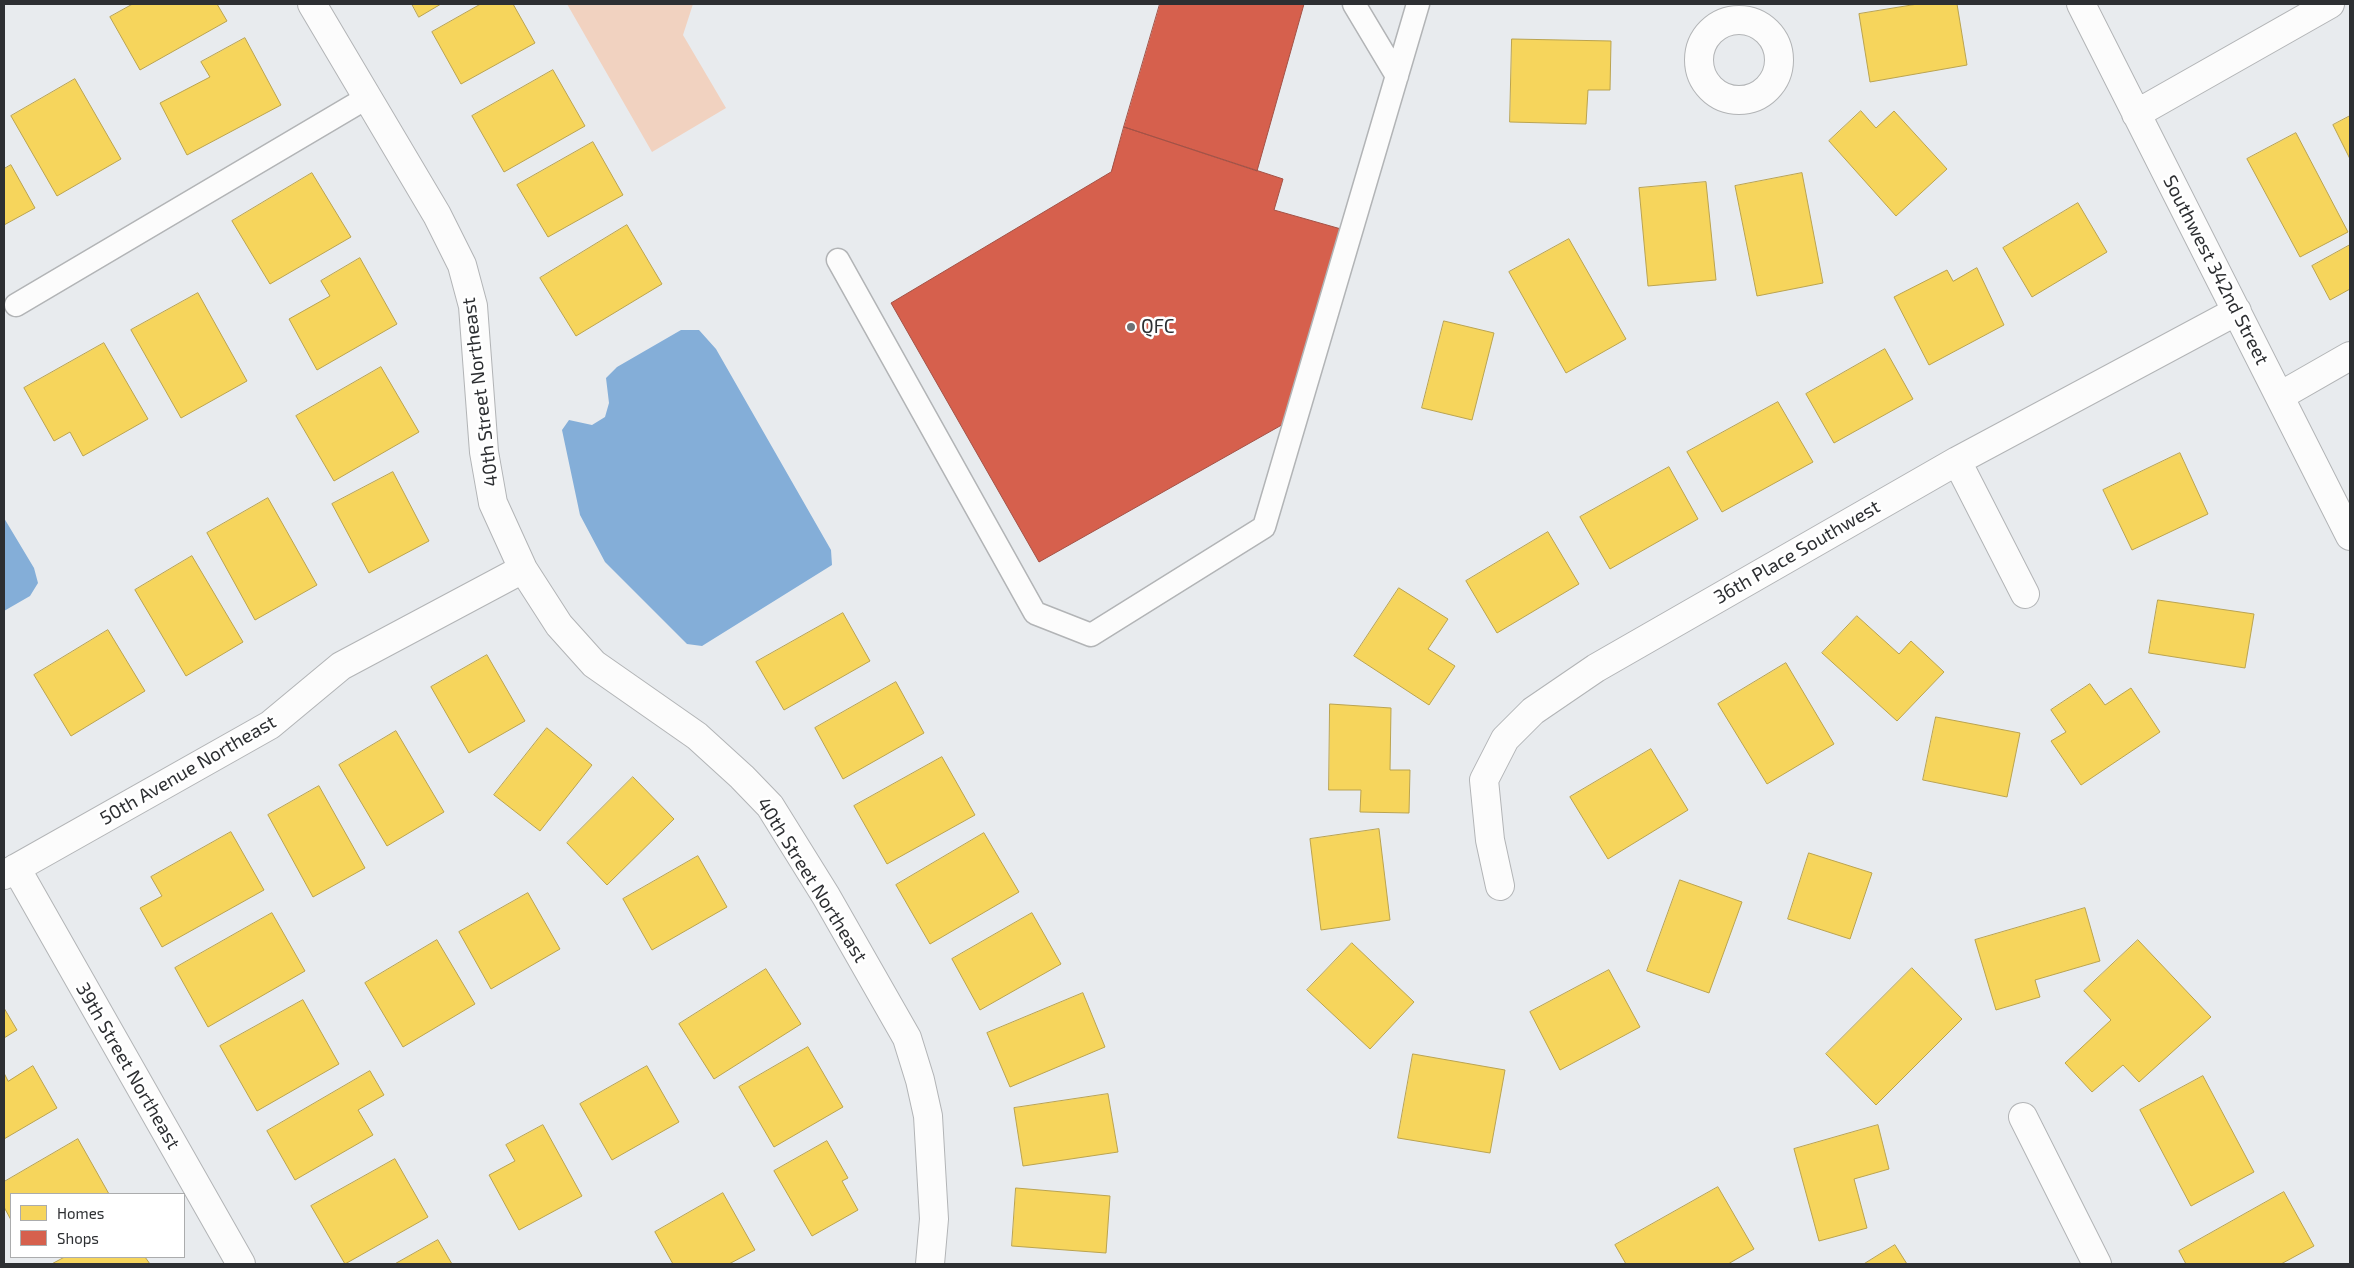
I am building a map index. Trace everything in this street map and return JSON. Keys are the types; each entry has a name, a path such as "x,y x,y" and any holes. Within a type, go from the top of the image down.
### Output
{"street":[{"name":"40th Street Northeast","path":"312,4 437,215 462,265 472,306 484,452 493,503 523,568 559,625 594,664 697,736 742,777 770,806 826,896 907,1038 920,1080 928,1116 934,1219 930,1264"},
{"name":"Southwest 342nd Street","path":"2082,4 2350,536"},
{"path":"2136,114 2330,4"},
{"name":"36th Place Southwest","path":"1500,886 1490,840 1484,780 1505,739 1533,710 1596,668 1957,461 2237,311"},
{"path":"2280,396 2350,356"},
{"path":"1957,461 2025,594"},
{"name":"50th Avenue Northeast","path":"10,872 270,725 341,666 523,568"},
{"name":"39th Street Northeast","path":"10,872 241,1264"},
{"path":"2023,1117 2097,1264"}],"lane":[{"path":"1354,4 1397,76"},
{"path":"838,260 1035,613 1091,635 1264,527 1418,4"},
{"path":"16,305 368,97"}],"shaded area":[{"path":"567,4 693,4 683,35 726,108 652,152"}],"water":[{"path":"681,330 699,330 716,349 831,550 832,565 702,646 687,644 605,562 580,515 562,430 569,420 592,425 605,417 609,403 606,378 617,367"},
{"path":"4,518 34,568 38,583 30,596 4,611"}],"building: Homes":[{"path":"133,4 217,4 227,21 140,70 110,17"},
{"path":"412,4 441,4 419,17"},
{"path":"481,4 513,4 535,43 461,84 432,32"},
{"path":"1918,4 1957,4 1967,65 1870,82 1859,14"},
{"path":"245,38 281,105 187,155 160,103 210,77 201,62"},
{"path":"1512,39 1611,41 1610,90 1588,90 1586,124 1510,122"},
{"path":"553,70 585,126 504,172 472,116"},
{"path":"75,79 121,159 57,196 11,116"},
{"path":"1861,111 1876,128 1894,111 1947,169 1896,216 1829,141"},
{"path":"2350,116 2350,159 2333,125"},
{"path":"2296,133 2348,232 2300,257 2247,159"},
{"path":"593,142 623,195 548,237 517,185"},
{"path":"11,165 35,208 4,225 4,169"},
{"path":"312,173 351,237 270,284 232,221"},
{"path":"1802,173 1823,283 1757,296 1735,186"},
{"path":"1706,182 1716,280 1648,286 1639,188"},
{"path":"2078,203 2107,252 2032,297 2003,248"},
{"path":"627,225 662,284 576,336 540,278"},
{"path":"1569,239 1626,339 1566,373 1509,272"},
{"path":"2350,245 2350,289 2330,300 2312,266"},
{"path":"360,258 397,324 317,370 289,319 330,296 321,281"},
{"path":"1977,268 2004,325 1929,365 1894,297 1947,270 1953,281"},
{"path":"198,293 247,381 181,418 131,330"},
{"path":"1444,321 1494,333 1472,420 1422,408"},
{"path":"104,343 148,419 83,456 70,432 54,441 24,388"},
{"path":"1885,349 1913,399 1834,443 1806,394"},
{"path":"381,367 419,432 334,481 296,416"},
{"path":"1778,402 1813,462 1722,512 1687,452"},
{"path":"2180,453 2208,514 2132,550 2103,490"},
{"path":"1669,467 1698,519 1610,569 1580,517"},
{"path":"393,472 429,541 369,573 332,504"},
{"path":"268,498 317,585 255,620 207,533"},
{"path":"1548,532 1579,584 1497,633 1466,581"},
{"path":"192,556 243,642 186,676 135,590"},
{"path":"1399,588 1448,619 1428,649 1455,666 1429,705 1354,656"},
{"path":"2158,600 2254,614 2245,668 2149,653"},
{"path":"843,613 870,661 784,710 756,662"},
{"path":"1857,616 1899,654 1911,641 1944,672 1897,721 1822,653"},
{"path":"108,630 145,691 71,736 34,675"},
{"path":"487,655 525,721 469,753 431,687"},
{"path":"1786,663 1834,744 1767,784 1718,704"},
{"path":"896,682 924,733 843,779 815,728"},
{"path":"2090,684 2105,705 2131,688 2160,732 2081,785 2051,741 2066,732 2051,710"},
{"path":"1330,704 1391,708 1390,770 1410,770 1409,813 1360,812 1361,790 1329,790"},
{"path":"1936,717 2020,733 2007,797 1923,780"},
{"path":"547,728 592,765 540,831 494,795"},
{"path":"396,731 444,812 387,846 339,765"},
{"path":"1651,749 1688,810 1608,859 1570,797"},
{"path":"942,757 975,815 887,864 854,806"},
{"path":"633,777 674,819 607,885 567,843"},
{"path":"319,786 365,868 313,897 268,815"},
{"path":"1379,829 1390,920 1321,930 1310,839"},
{"path":"231,832 264,890 162,947 140,908 162,896 151,877"},
{"path":"984,833 1019,892 930,944 896,885"},
{"path":"1809,853 1872,873 1850,939 1788,919"},
{"path":"698,856 727,907 652,950 623,899"},
{"path":"1680,880 1742,902 1709,993 1647,971"},
{"path":"528,893 560,949 491,989 459,932"},
{"path":"2085,908 2100,961 2035,980 2040,997 1996,1010 1975,940"},
{"path":"272,913 305,971 208,1027 175,968"},
{"path":"1032,913 1061,964 980,1010 952,959"},
{"path":"437,940 475,1004 403,1047 365,983"},
{"path":"2138,940 2211,1017 2139,1082 2123,1065 2092,1092 2065,1063 2111,1020 2084,991"},
{"path":"1352,943 1414,1002 1370,1049 1307,990"},
{"path":"1912,968 1962,1019 1876,1105 1826,1054"},
{"path":"766,969 801,1024 714,1079 679,1024"},
{"path":"1609,970 1640,1027 1560,1070 1530,1012"},
{"path":"1083,993 1105,1047 1010,1087 987,1033"},
{"path":"303,1000 339,1064 257,1111 220,1046"},
{"path":"4,1008 17,1030 4,1038"},
{"path":"808,1047 843,1107 774,1147 739,1087"},
{"path":"1413,1054 1505,1070 1490,1153 1398,1138"},
{"path":"33,1066 57,1108 4,1139 4,1073 8,1081"},
{"path":"647,1066 679,1122 612,1160 580,1104"},
{"path":"370,1071 384,1095 358,1110 373,1135 295,1180 267,1131"},
{"path":"2203,1076 2254,1172 2191,1206 2140,1110"},
{"path":"1108,1094 1118,1152 1023,1166 1014,1108"},
{"path":"543,1125 582,1196 519,1230 489,1175 515,1161 506,1145"},
{"path":"1878,1125 1889,1169 1854,1179 1867,1228 1819,1241 1794,1149"},
{"path":"78,1139 108,1193 10,1193 10,1218 4,1207 4,1182"},
{"path":"827,1141 848,1178 842,1181 858,1210 812,1236 774,1171"},
{"path":"395,1159 428,1217 345,1264 311,1206"},
{"path":"1718,1187 1754,1249 1728,1264 1626,1264 1615,1245"},
{"path":"1016,1188 1110,1196 1106,1253 1012,1246"},
{"path":"2284,1192 2314,1246 2281,1264 2186,1264 2179,1251"},
{"path":"723,1193 755,1250 729,1264 673,1264 655,1232"},
{"path":"438,1240 452,1264 395,1264"},
{"path":"1895,1245 1907,1264 1864,1264"},
{"path":"63,1258 146,1258 150,1264 52,1264"}],"building: Shops":[{"path":"1160,4 1304,4 1257,171 1124,127"},
{"path":"1124,127 1283,179 1274,210 1341,229 1287,422 1039,562 891,303 1111,172"}],"place":[{"name":"QFC","path":"1131,327"}]}
